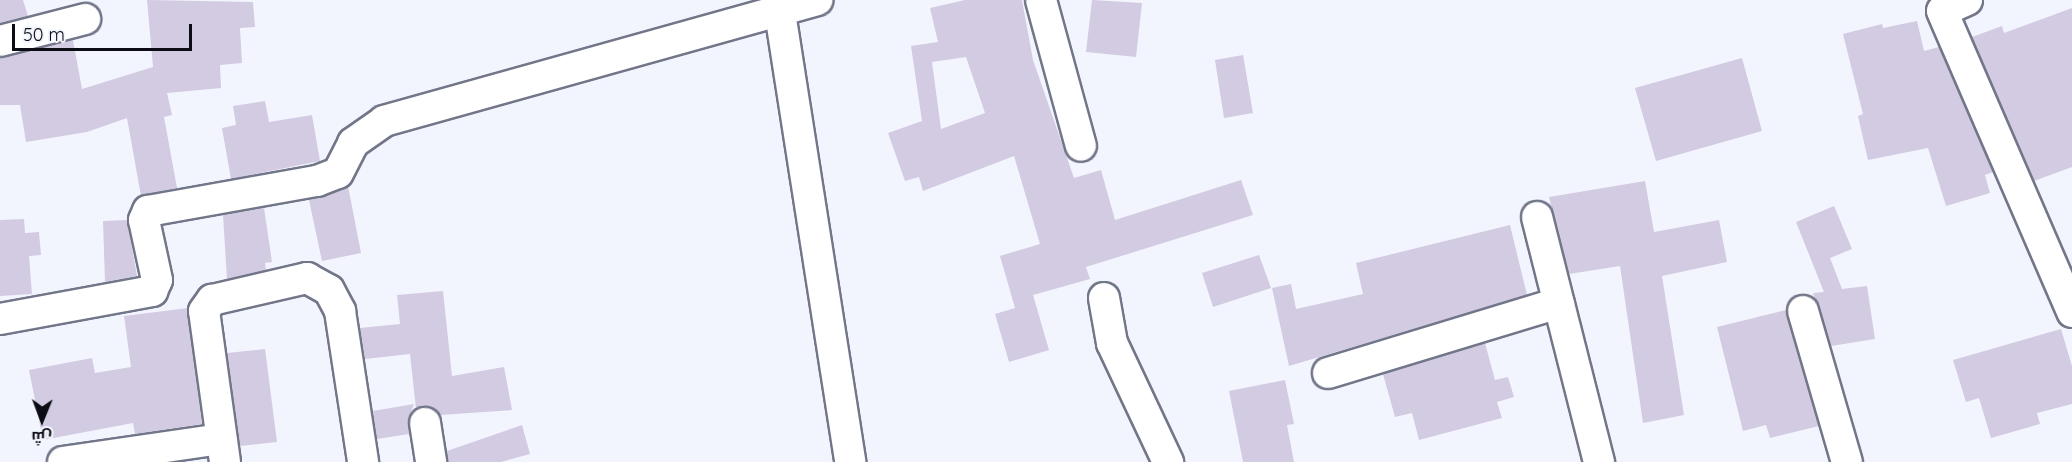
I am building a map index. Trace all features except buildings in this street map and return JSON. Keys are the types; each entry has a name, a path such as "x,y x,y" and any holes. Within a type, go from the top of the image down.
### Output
{"street":[{"path":"0,319 152,291 157,280 144,220 148,211 317,181 338,173 353,143 384,121 779,5 817,0"},
{"path":"1041,0 1081,146"},
{"path":"1948,4 2072,312"},
{"path":"779,5 850,462"},
{"path":"0,41 85,19"},
{"path":"1537,217 1599,462"},
{"path":"63,462 223,450 204,311 212,300 307,278 329,290 340,311 363,462"},
{"path":"1104,298 1112,343 1168,462"},
{"path":"1328,373 1559,303"},
{"path":"1803,311 1847,462"},
{"path":"424,423 431,462"}]}
